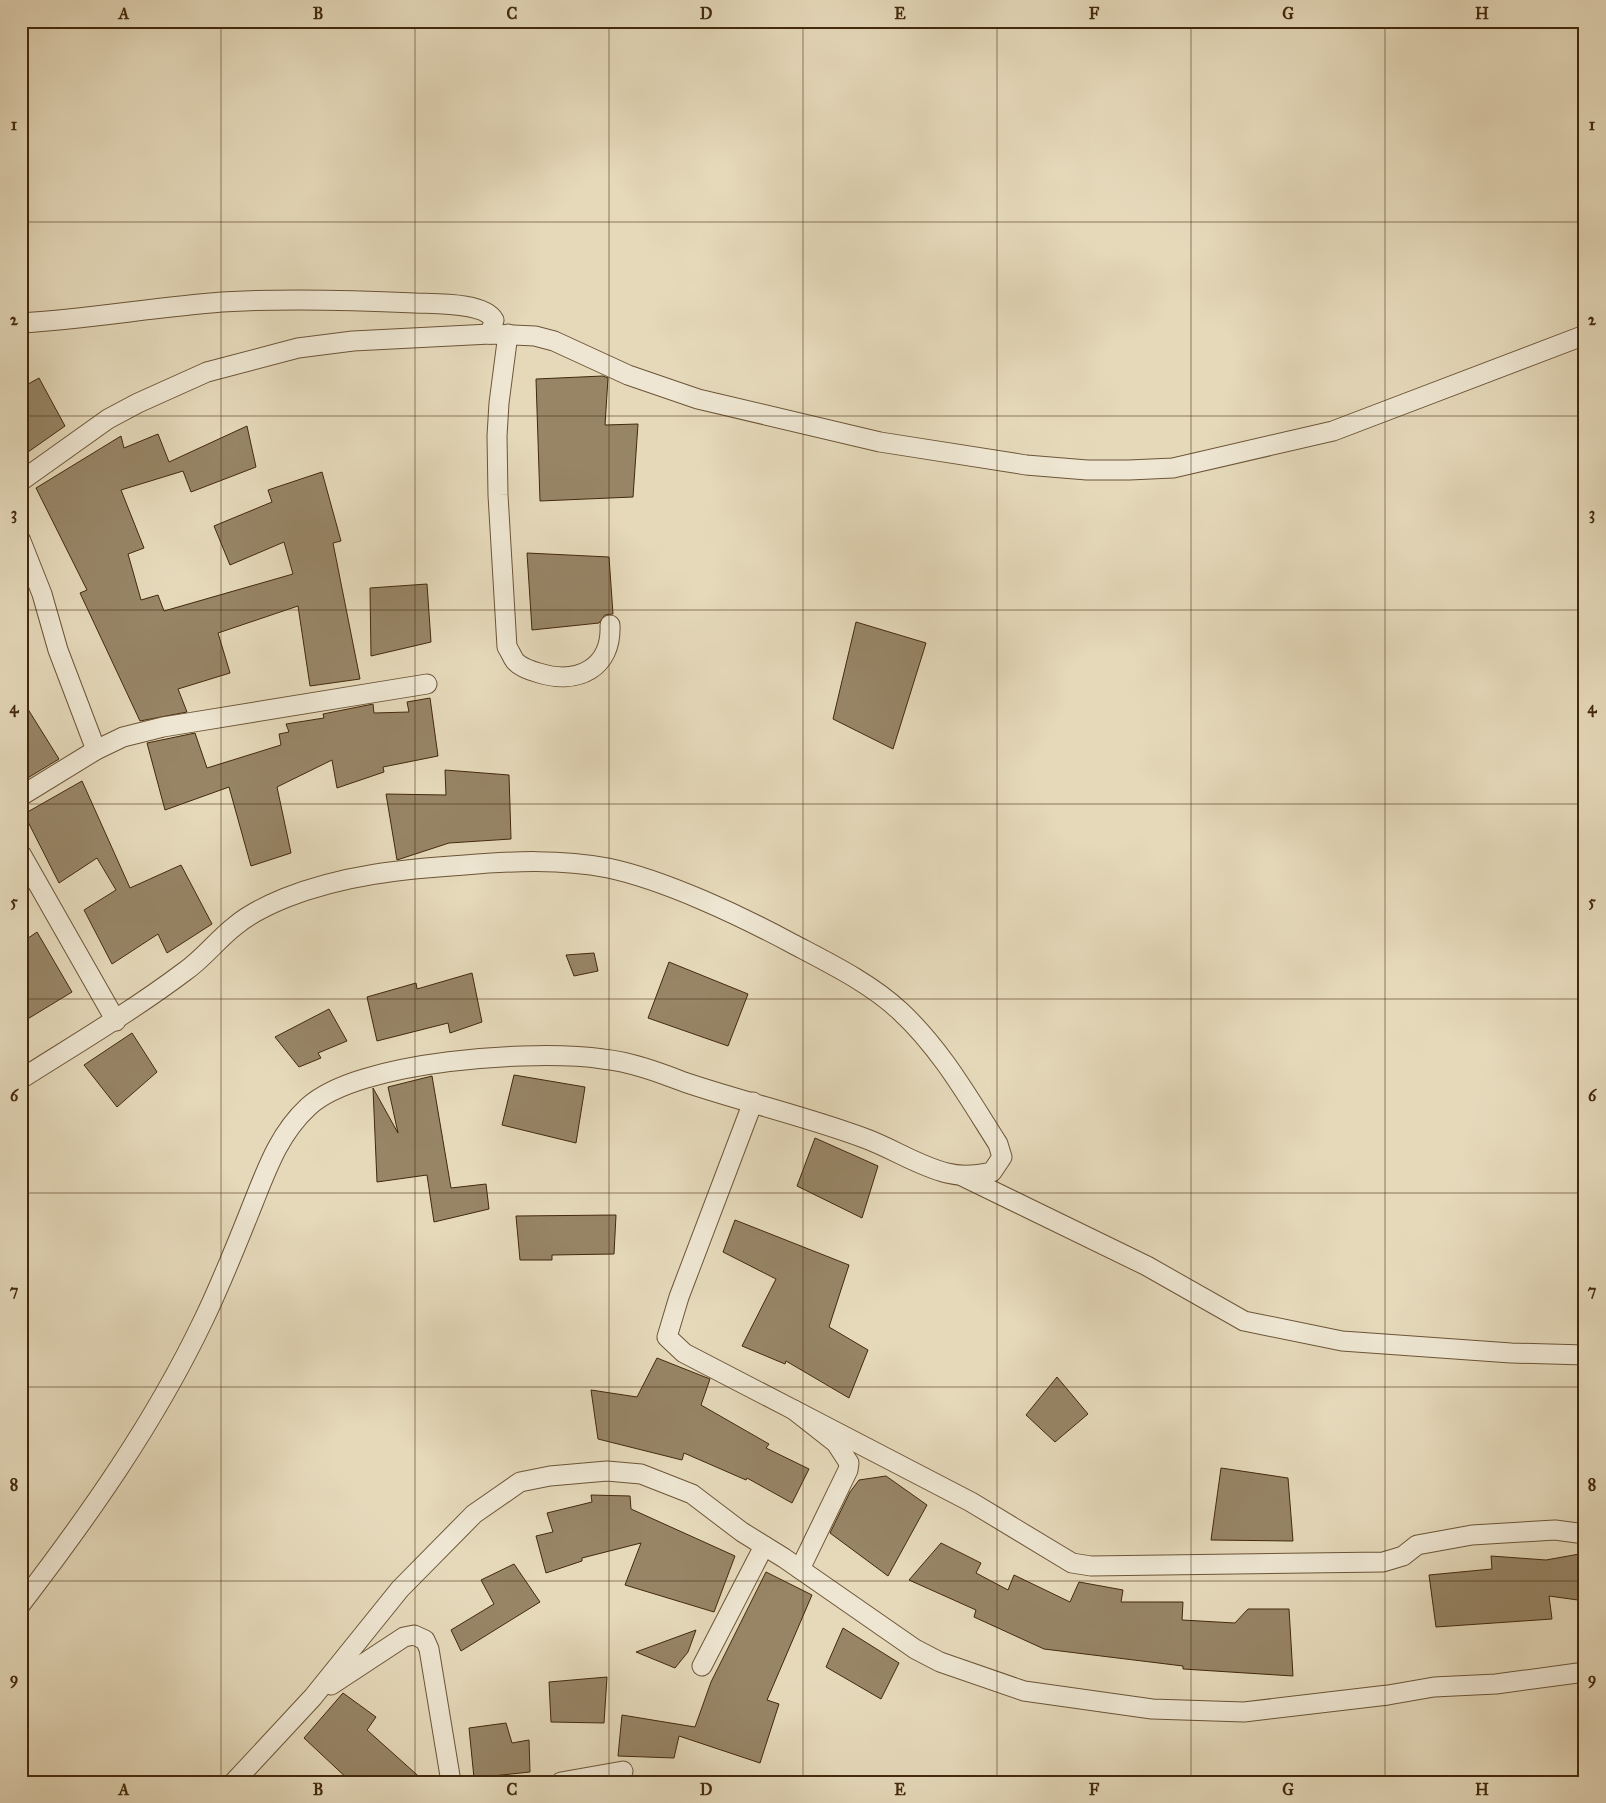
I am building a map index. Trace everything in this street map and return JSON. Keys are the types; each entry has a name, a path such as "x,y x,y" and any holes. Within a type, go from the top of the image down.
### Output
{"street":[{"path":"21,323 47,322 220,302 321,300 436,304 480,309 491,314 499,334 498,495 507,647 516,662 533,671 551,677 581,675 594,667 606,655 611,638 610,625"},
{"path":"21,330 47,322"},
{"path":"21,480 108,419 173,386 207,372 316,345 499,334 535,336 554,341 628,375 698,399 880,442 1026,466 1087,470 1129,470 1173,468 1333,431 1585,335"},
{"path":"21,541 42,594 58,650 96,750"},
{"path":"21,796 96,750 123,737 163,727 427,684"},
{"path":"21,854 116,1021"},
{"path":"21,1079 116,1021 187,970 236,925 283,899 316,887 356,877 415,868 519,861 607,868 661,885 771,932 827,962 899,1010 939,1053 994,1137 1002,1156 992,1172 958,1175"},
{"path":"21,1604 108,1487 167,1392 205,1318 278,1143 315,1100 362,1078 382,1072 475,1058 581,1057 605,1059 641,1067 730,1097 753,1102 864,1138 932,1167 958,1175 1147,1266 1244,1321 1342,1341 1511,1353 1585,1355"},
{"path":"753,1102 679,1297 667,1337 684,1353 971,1502 1072,1563 1091,1566 1383,1562 1403,1556 1417,1545 1472,1535 1555,1530 1585,1534"},
{"path":"794,1410 836,1443 849,1462 848,1470 800,1569"},
{"path":"234,1782 313,1697 400,1589 474,1514 520,1482 550,1476 607,1471 641,1474 692,1494 742,1532 800,1569 893,1635 940,1662 1024,1691 1119,1706 1244,1712 1388,1695 1434,1687 1496,1684 1585,1672"},
{"path":"702,1666 764,1546"},
{"path":"313,1697 404,1637 414,1635 425,1640 429,1649 451,1782"},
{"path":"561,1782 623,1772"}],"building":[{"path":"603,376 608,378 605,425 638,424 633,497 540,501 536,379"},
{"path":"39,378 65,426 21,457 21,388"},
{"path":"247,426 256,467 191,492 183,471 121,490 144,548 128,554 141,600 158,595 164,611 293,574 284,542 230,565 214,526 272,502 268,490 322,472 341,541 333,543 360,679 310,686 298,606 218,633 230,673 178,689 187,712 140,721 80,593 87,590 36,488 121,436 124,448 158,434 169,462"},
{"path":"527,553 609,557 613,614 605,615 599,623 532,630"},
{"path":"427,584 431,642 371,656 370,588"},
{"path":"856,622 926,643 893,749 833,719"},
{"path":"21,698 59,759 21,782"},
{"path":"430,698 438,756 383,767 384,772 337,788 332,760 277,787 291,853 251,866 229,787 165,810 147,743 195,733 207,768 281,745 279,734 289,732 286,724 324,718 323,714 373,704 374,713 409,712 407,702"},
{"path":"445,770 509,775 511,839 449,843 397,860 386,794 446,795"},
{"path":"82,781 130,888 181,865 212,924 167,953 158,934 112,964 84,910 116,890 97,858 59,883 24,814"},
{"path":"37,932 72,992 21,1023 21,943"},
{"path":"594,953 598,971 574,976 566,955"},
{"path":"669,962 748,994 728,1046 648,1018"},
{"path":"472,973 482,1022 450,1033 448,1023 377,1041 367,997 416,983 417,989"},
{"path":"329,1009 347,1041 318,1053 321,1058 299,1067 275,1037"},
{"path":"132,1033 157,1072 117,1107 84,1065"},
{"path":"514,1075 585,1087 576,1143 502,1125"},
{"path":"432,1076 451,1188 486,1184 489,1209 434,1222 427,1175 377,1182 373,1088 398,1133 388,1087"},
{"path":"815,1138 878,1166 862,1218 797,1186"},
{"path":"616,1215 614,1254 552,1255 552,1260 520,1260 516,1216"},
{"path":"735,1220 849,1265 829,1327 868,1350 849,1398 786,1361 785,1364 742,1346 776,1279 723,1252"},
{"path":"657,1358 710,1379 701,1405 769,1444 766,1448 809,1469 792,1503 747,1478 746,1480 684,1453 682,1460 598,1439 591,1390 637,1397"},
{"path":"1057,1377 1088,1414 1055,1442 1026,1415"},
{"path":"1221,1468 1288,1478 1293,1541 1211,1540"},
{"path":"886,1476 927,1505 888,1576 830,1533 850,1492 859,1480"},
{"path":"591,1495 630,1496 631,1509 735,1556 714,1612 625,1585 641,1543 582,1558 582,1561 546,1573 536,1536 553,1532 547,1513 592,1502"},
{"path":"941,1543 981,1563 976,1573 1008,1590 1014,1575 1070,1602 1079,1582 1123,1590 1121,1602 1183,1602 1182,1620 1235,1623 1248,1609 1289,1609 1293,1676 1183,1669 1183,1666 1044,1649 974,1617 976,1610 909,1580"},
{"path":"1585,1553 1585,1601 1549,1596 1552,1619 1436,1627 1429,1575 1492,1569 1491,1556 1546,1560"},
{"path":"514,1564 540,1602 461,1651 451,1630 494,1604 481,1580"},
{"path":"766,1572 812,1595 767,1700 779,1704 760,1763 679,1736 674,1758 618,1756 622,1715 695,1727 711,1682"},
{"path":"843,1628 899,1663 881,1699 826,1667"},
{"path":"696,1630 688,1652 675,1668 636,1652"},
{"path":"607,1677 604,1723 551,1722 549,1682"},
{"path":"343,1693 376,1717 367,1730 425,1782 351,1782 304,1738"},
{"path":"506,1723 512,1743 529,1740 530,1772 474,1778 469,1728"}]}
